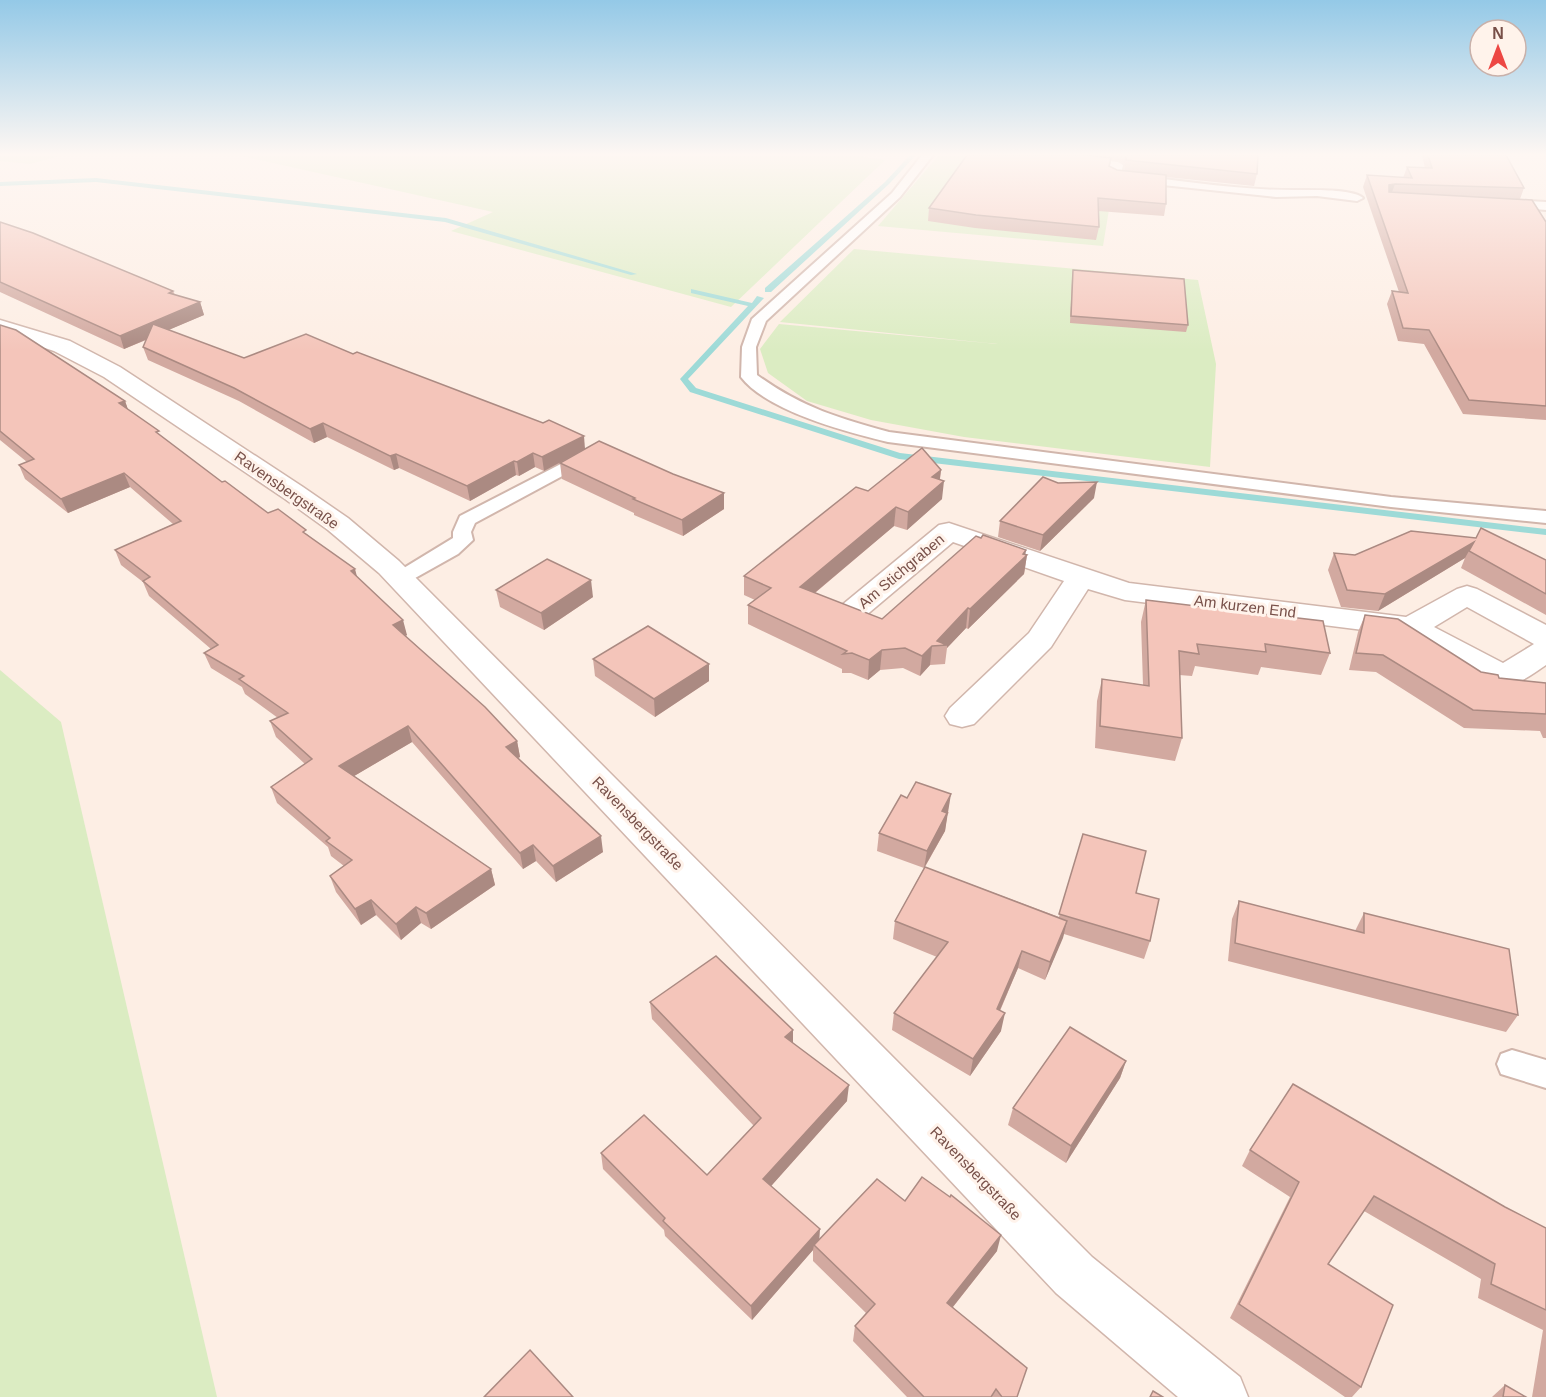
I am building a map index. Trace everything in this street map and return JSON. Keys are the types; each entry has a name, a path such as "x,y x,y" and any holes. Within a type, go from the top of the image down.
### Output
{"street":[{"name":"Ravensbergstraße","path":"0,326 62,346 112,372 338,524 400,578 1074,1275 1220,1397"},
{"name":"Am kurzen End","path":"949,531 1081,578 1125,591 1411,627 1504,677 1546,651"},
{"name":"Am Stichgraben","path":"853,610 949,531"},
{"path":"962,716 1041,640 1081,578"},
{"path":"1411,627 1467,595 1546,639"}],"lane":[{"path":"868,220 759,319 749,347 749,377 779,399 828,420 898,439 1391,502 1546,517"},
{"path":"400,578 451,550 463,540 462,532 467,520 591,454"},
{"path":"1512,1064 1546,1074"}],"green space":[{"path":"475,220 822,220 731,307 451,231"},
{"path":"883,220 1107,220 1103,246 878,226"},
{"path":"854,249 1198,280 1216,364 1210,467 964,437 871,420 807,401 768,373 760,349 779,324 998,344 780,322"},
{"path":"0,670 61,722 217,1397 0,1397"}],"building":[{"path":"1029,220 1099,220 1099,227"},
{"path":"1383,220 1545,220 1546,406 1469,400 1429,330 1403,328 1392,291 1408,293"},
{"path":"0,222 33,233 173,291 169,293 200,302 120,336 0,282"},
{"path":"1073,270 1184,279 1188,325 1071,316"},
{"path":"153,324 244,358 306,334 353,354 357,352 543,423 549,420 584,436 542,457 533,453 517,462 514,461 467,486 396,454 390,456 323,423 310,429 234,388 143,347"},
{"path":"0,325 16,330 125,401 119,403 159,431 156,432 222,482 225,481 268,513 278,509 306,530 303,532 355,569 351,571 403,620 393,625 485,707 517,741 506,747 601,836 553,866 533,845 520,853 408,726 339,766 491,869 426,913 416,907 396,924 371,900 355,909 330,876 352,860 326,841 330,838 271,787 312,759 270,721 288,713 239,679 244,676 204,653 218,645 143,581 150,577 115,550 181,521 124,473 61,499 19,465 34,459 0,431"},
{"path":"599,441 673,474 724,493 682,520 560,463"},
{"path":"922,448 941,470 932,477 944,481 908,512 896,507 800,587 882,619 976,536 981,538 983,535 1026,550 1023,554 1027,555 970,609 968,608 937,641 947,645 932,646 922,656 905,648 882,650 869,660 852,653 843,654 847,651 748,605 771,588 744,576 856,487 868,491"},
{"path":"1043,477 1058,483 1097,482 1043,535 1000,521"},
{"path":"1481,528 1546,560 1546,594 1469,551 1474,542 1385,594 1347,590 1334,553 1355,555 1411,531 1476,538"},
{"path":"547,559 591,580 541,613 496,590"},
{"path":"1146,600 1323,621 1330,653 1265,644 1266,652 1197,644 1199,654 1179,651 1182,738 1100,726 1102,679 1149,686"},
{"path":"1365,615 1398,619 1481,672 1498,675 1499,678 1546,683 1546,714 1473,710 1383,655 1356,653"},
{"path":"648,626 709,664 654,699 593,659"},
{"path":"916,782 951,794 942,811 947,813 927,851 879,833 901,795 907,798"},
{"path":"1083,834 1146,851 1136,893 1159,899 1150,941 1059,914"},
{"path":"925,867 1067,921 1050,962 1022,951 997,1009 1005,1013 973,1059 894,1013 948,942 895,921"},
{"path":"1239,901 1364,933 1364,913 1509,949 1518,1015 1235,943"},
{"path":"716,956 793,1030 785,1037 849,1085 763,1179 820,1229 751,1306 663,1221 665,1218 601,1153 644,1115 707,1175 761,1118 650,1002"},
{"path":"1070,1027 1126,1061 1071,1146 1013,1108"},
{"path":"1293,1084 1505,1207 1546,1228 1546,1310 1491,1284 1495,1264 1374,1196 1328,1264 1393,1305 1361,1387 1239,1304 1299,1182 1250,1150"},
{"path":"922,1177 950,1197 951,1195 1001,1235 947,1303 1027,1368 1017,1397 1002,1397 996,1389 991,1397 924,1397 855,1326 875,1304 814,1245 877,1179 905,1201"},
{"path":"530,1350 573,1397 484,1397"},
{"path":"1505,1385 1526,1397 1503,1397"},
{"path":"1153,1391 1163,1397 1150,1397"}],"waterway":[{"path":"447,220 633,274"},
{"path":"768,290 846,220"},
{"path":"694,291 752,305"},
{"path":"760,298 684,379 693,390 899,456 1546,532"}]}
